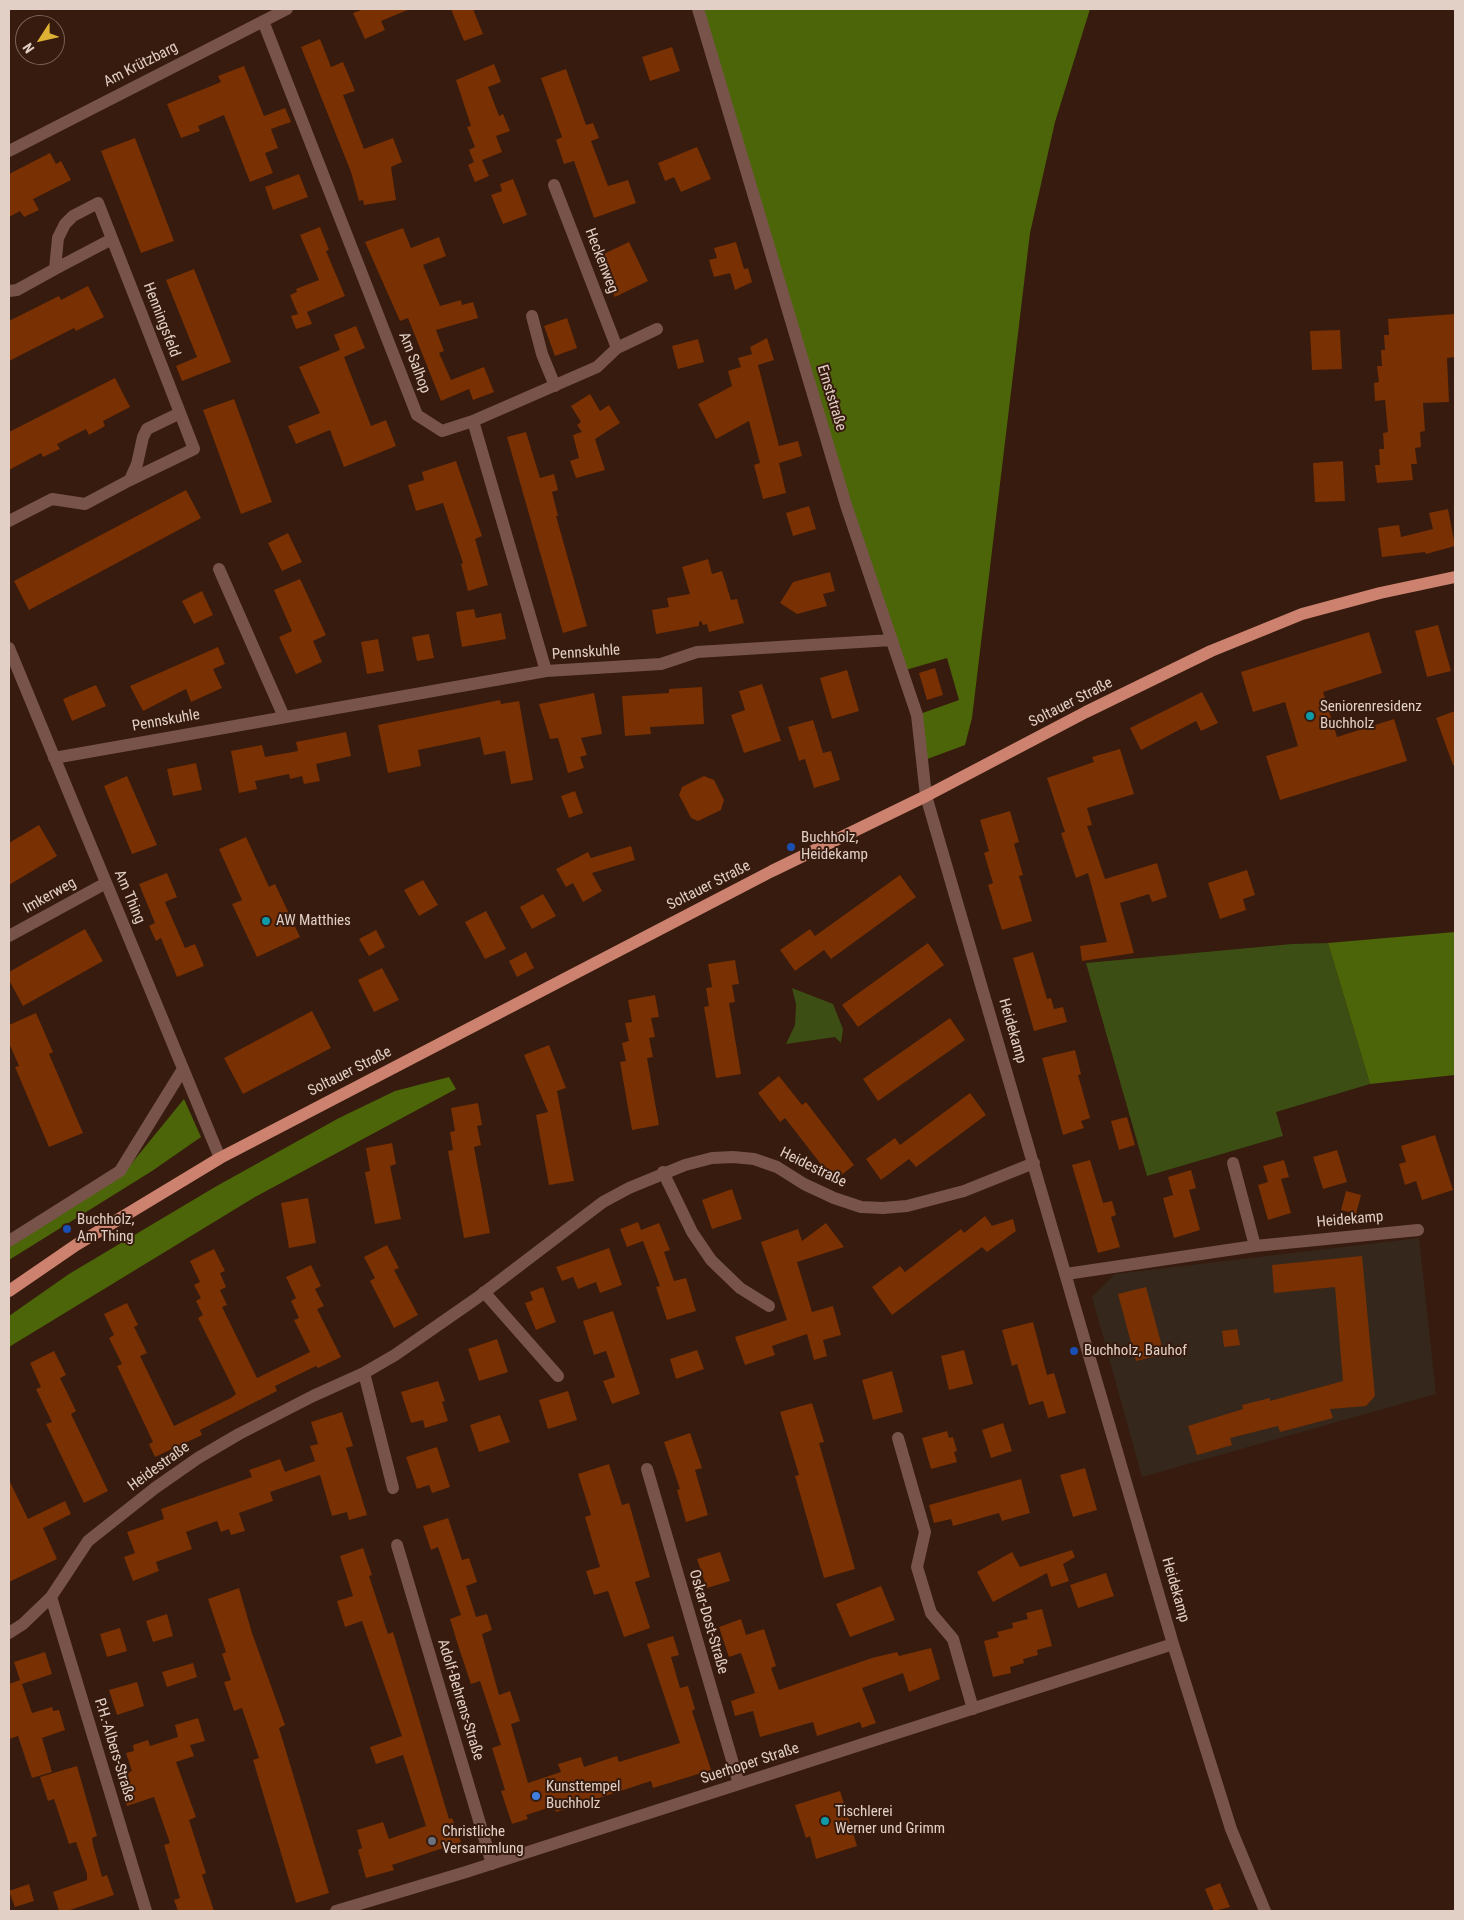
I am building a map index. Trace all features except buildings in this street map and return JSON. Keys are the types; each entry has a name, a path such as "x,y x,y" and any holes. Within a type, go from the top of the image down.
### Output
{"main road":[{"name":"Soltauer Straße","path":"9,1291 76,1245 220,1158 772,871 926,796 1086,712 1216,649 1302,614 1380,593 1455,577"}],"street":[{"name":"Am Krützbarg","path":"9,150 287,9"},
{"name":"Ernststraße","path":"698,9 846,505 916,715 926,796"},
{"name":"Am Salhop","path":"263,21 417,415 442,431 473,421"},
{"name":"Heckenweg","path":"554,185 617,348"},
{"name":"Henningsfeld","path":"9,521 52,499 85,504 194,449 98,203 73,216 66,224 58,238 55,269"},
{"path":"9,291 17,290 112,239"},
{"path":"532,316 542,354 555,386"},
{"path":"546,671 473,421 597,368 617,348 657,329"},
{"path":"130,480 137,464 143,437 148,429 180,413"},
{"path":"219,569 284,717"},
{"name":"Pennskuhle","path":"54,758 546,671 661,664 697,652 892,640"},
{"name":"Am Thing","path":"9,648 220,1158"},
{"name":"Heidekamp","path":"926,796 1173,1644 1231,1829 1265,1911"},
{"name":"Imkerweg","path":"9,936 106,883"},
{"path":"9,1241 120,1171 183,1069"},
{"name":"Heidestraße","path":"9,1633 24,1624 52,1597 88,1541 155,1488 198,1458 239,1434 313,1396 364,1373 395,1355 484,1292 604,1202 663,1172 712,1158 754,1159 777,1167 804,1184 834,1198 861,1207 883,1208 907,1206 964,1191 1034,1163"},
{"path":"1233,1163 1255,1246"},
{"path":"663,1172 692,1232 711,1260 740,1288 769,1306"},
{"name":"Heidekamp","path":"1066,1274 1255,1246 1418,1230"},
{"path":"484,1292 558,1376"},
{"path":"364,1373 393,1488"},
{"path":"898,1438 925,1532 917,1567 931,1613 953,1639 972,1709"},
{"name":"Oskar-Dost-Straße","path":"646,1469 738,1784"},
{"name":"Adolf-Behrens-Straße","path":"397,1545 492,1864"},
{"name":"P.H.-Albers-Straße","path":"52,1597 146,1911"},
{"name":"Suerhoper Straße","path":"336,1911 492,1864 1173,1644"}],"shaded area":[{"path":"1419,1238 1436,1394 1142,1477 1092,1297 1115,1274"}],"green space":[{"path":"698,9 1090,9 1055,122 1030,233 972,718 965,745 922,761 917,715 959,700 947,658 902,671"},
{"path":"1455,932 1455,1075 1370,1084 1328,943"},
{"path":"1328,943 1370,1084 1276,1112 1283,1136 1147,1176 1086,963 1292,944"},
{"path":"792,988 833,1004 843,1029 841,1043 835,1037 786,1044 795,1025 796,1004"},
{"path":"449,1077 456,1089 255,1197 9,1347 9,1316 69,1274 215,1187 339,1118 395,1091"},
{"path":"184,1099 201,1137 152,1171 9,1260 9,1246 127,1169"}],"place":[{"name":"Seniorenresidenz Buchholz","path":"1310,716"},
{"name":"Buchholz, Heidekamp","path":"791,847"},
{"name":"AW Matthies","path":"266,921"},
{"name":"Buchholz, Am Thing","path":"67,1229"},
{"name":"Buchholz, Bauhof","path":"1074,1351"},
{"name":"Kunsttempel Buchholz","path":"536,1796"},
{"name":"Tischlerei Werner und Grimm","path":"825,1821"},
{"name":"Christliche Versammlung","path":"432,1841"}]}
